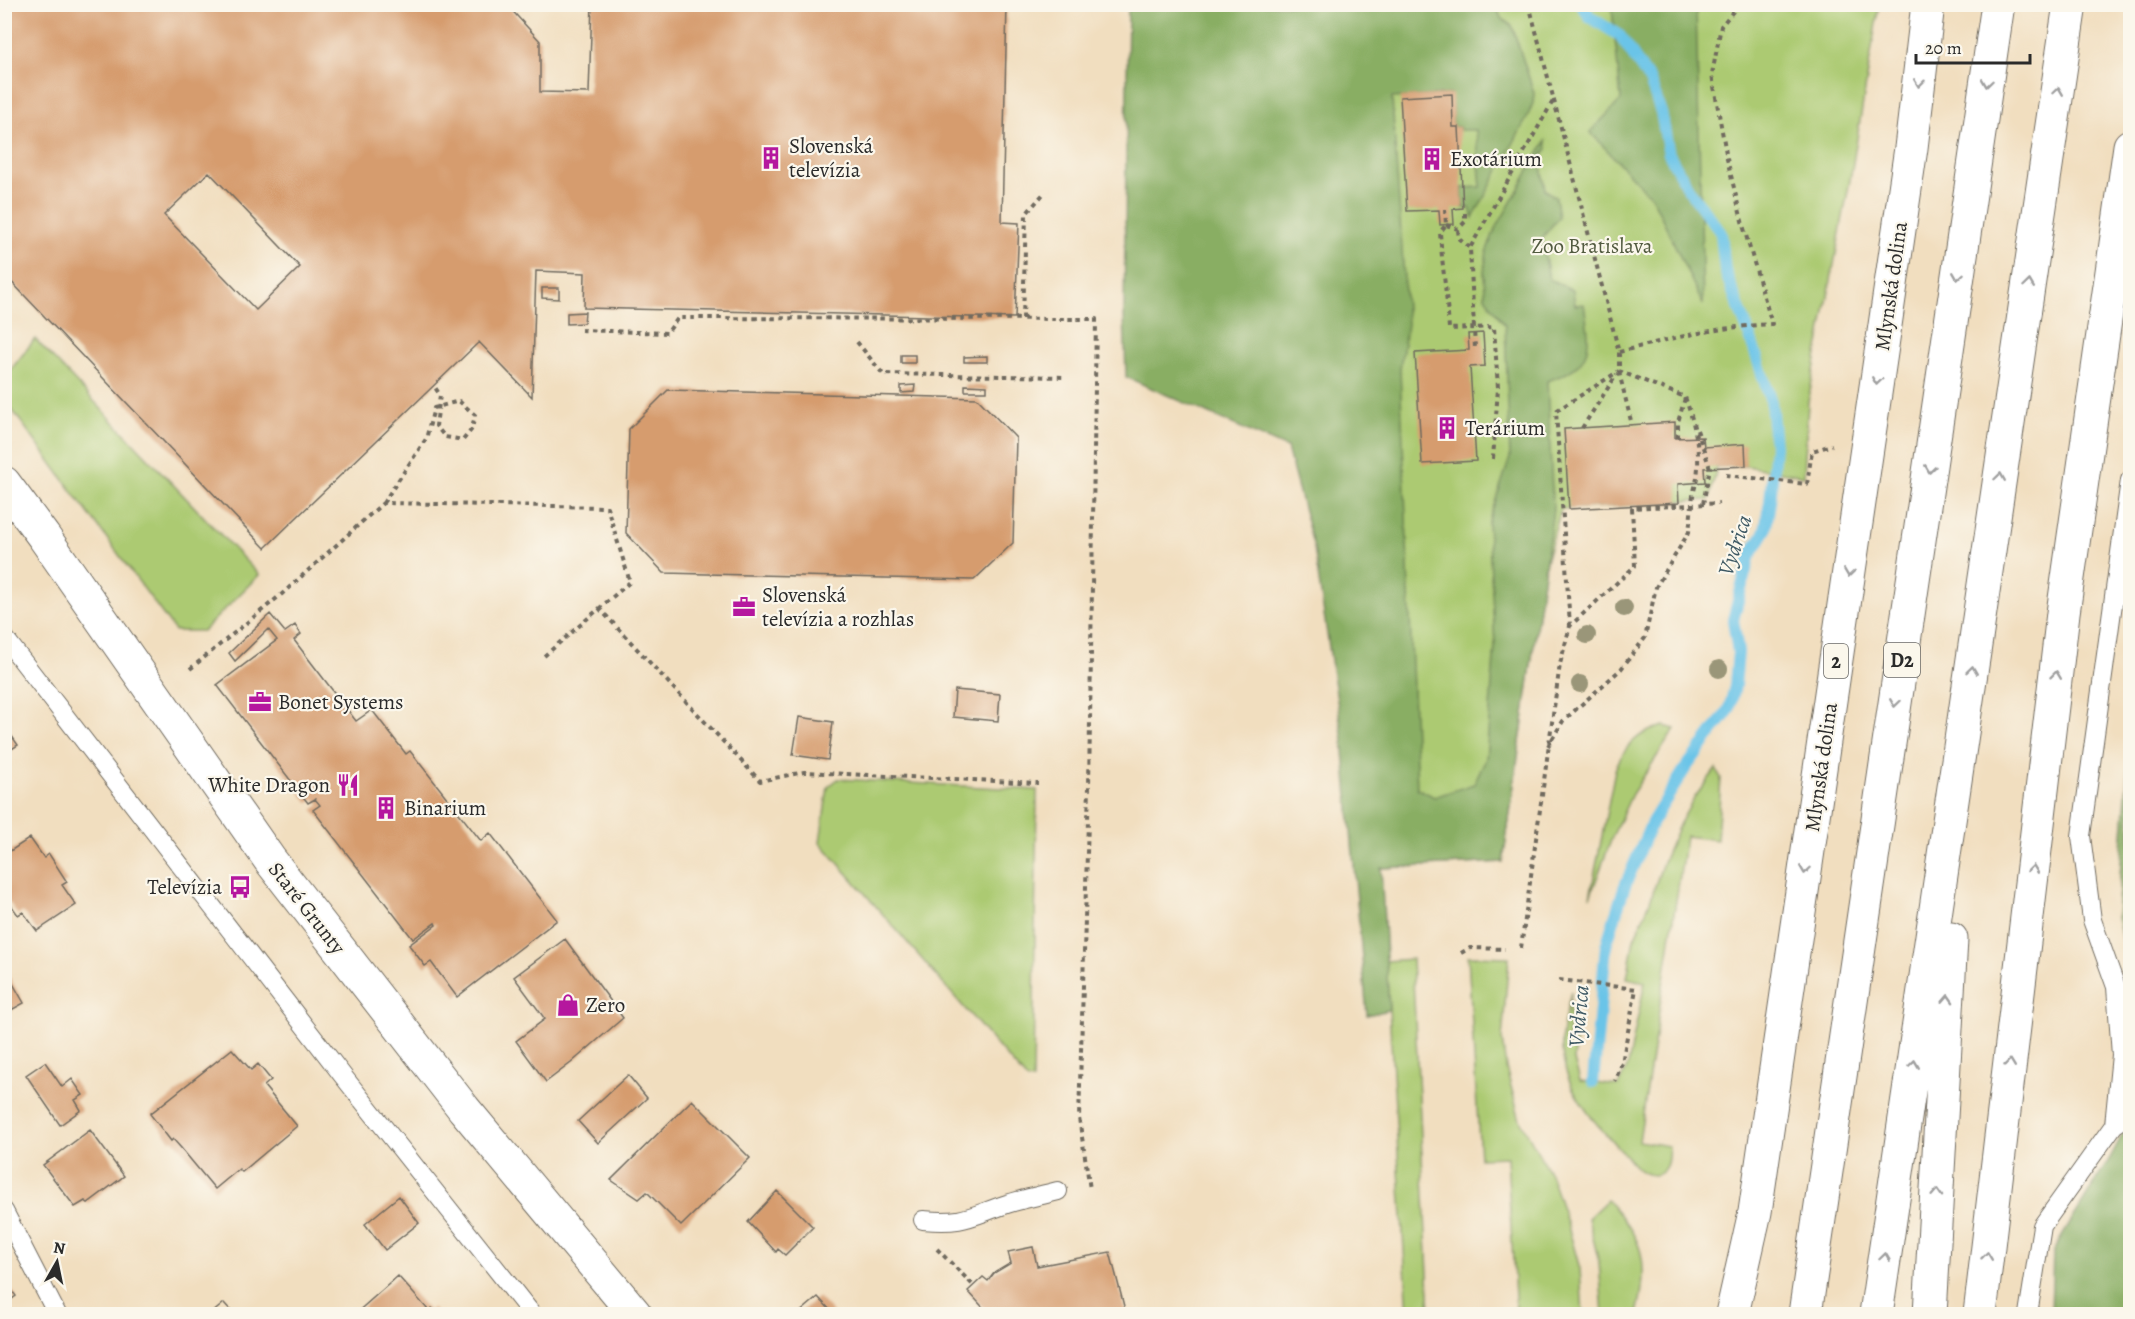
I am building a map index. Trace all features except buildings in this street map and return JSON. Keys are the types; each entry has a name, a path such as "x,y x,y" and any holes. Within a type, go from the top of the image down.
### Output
{"main road":[{"name":"Mlynská dolina","path":"1732,1314 1755,1212 1910,160 1928,4"},
{"name":"D2","path":"1805,1314 1998,4"},
{"path":"1876,1314 2070,4"},
{"path":"1980,1314 2063,612 2130,146"},
{"name":"Staré Grunty","path":"4,483 51,546 270,860 464,1109 635,1314"},
{"path":"1930,1314 1963,728"}],"lane":[{"path":"2114,1125 2121,1055 2116,987 2092,920 2081,836 2130,480"},
{"path":"4,637 343,1076 532,1314"},
{"path":"2028,1314 2042,1226 2114,1125 2130,1114"},
{"path":"923,1220 948,1223 971,1219 1005,1204 1058,1191"},
{"path":"4,1211 57,1314"}],"path":[{"path":"1529,4 1619,352 1619,371 1632,425"},
{"path":"1619,352 1686,334 1730,327 1772,324 1743,225 1727,159 1712,75 1721,26 1738,4"},
{"path":"1476,349 1470,248 1553,100"},
{"path":"1023,319 1026,214 1045,192"},
{"path":"1446,209 1446,225 1440,232 1443,279 1447,287 1449,329 1494,327 1498,388 1493,459"},
{"path":"1465,211 1465,222 1458,230 1459,238 1470,248"},
{"path":"1446,225 1458,230"},
{"path":"581,330 667,333 678,318 1096,319 1089,775 1078,1118 1090,1190"},
{"path":"857,342 883,374 1066,377"},
{"path":"1619,371 1685,397 1710,468 1703,504"},
{"path":"1582,428 1619,371"},
{"path":"1521,948 1560,664 1570,626 1557,411 1619,371"},
{"path":"190,669 282,594 383,502 426,439 434,408 442,405 459,401 475,415 472,429 463,440 445,437 436,426 438,416 439,406 440,395 434,386"},
{"path":"1678,438 1678,422 1685,397"},
{"path":"1548,746 1563,721 1621,669 1645,638 1656,587 1689,531 1698,476 1694,422"},
{"path":"1726,475 1807,484 1812,451 1833,445"},
{"path":"383,502 607,507 630,582 543,657"},
{"path":"1570,626 1635,567 1632,508 1719,503"},
{"path":"599,608 760,781 804,772 1038,783"},
{"path":"1461,953 1470,948 1505,949"},
{"path":"1559,980 1636,989 1622,1063 1615,1081"},
{"path":"923,1220 928,1239 974,1286"}],"green space":[{"path":"1128,5 1496,5 1501,18 1512,26 1534,93 1527,118 1473,218 1470,208 1463,208 1462,188 1481,187 1476,130 1459,130 1459,127 1453,127 1451,94 1392,98 1407,324 1400,369 1417,788 1434,797 1474,784 1486,759 1495,645 1488,523 1510,458 1505,325 1485,297 1484,273 1487,250 1494,232 1546,141 1547,149 1540,159 1545,189 1556,198 1559,217 1542,238 1549,279 1573,290 1575,305 1584,304 1588,343 1586,353 1574,369 1547,381 1553,510 1503,862 1381,868 1389,1010 1367,1015 1343,740 1314,548 1287,448 1126,377 1124,313"},
{"name":"Zoo Bratislava","path":"1336,5 1879,5 1852,169 1808,402 1804,476 1746,466 1717,467 1709,500 1561,509 1545,565 1503,862 1381,868"},
{"path":"1610,5 1696,5 1703,305 1653,199 1590,132 1621,100"},
{"path":"35,339 259,575 203,631 175,631 5,400 5,377"},
{"path":"1664,726 1675,729 1632,794 1613,835 1590,897 1615,770 1633,741 1647,732"},
{"path":"2130,739 2130,977 2117,917"},
{"path":"1716,769 1721,778 1717,840 1686,836 1639,1141 1669,1146 1666,1166 1660,1173 1653,1175 1637,1168 1597,1125 1575,1093 1567,1075 1563,1056 1563,1025 1571,991 1568,1040 1576,1042 1574,1060 1580,1081 1618,1086 1628,1065 1645,982 1627,978 1634,939 1679,825 1695,797"},
{"path":"838,779 1037,790 1033,1081 1027,1080 820,842 828,787"},
{"path":"1468,956 1509,957 1502,1039 1506,1068 1520,1120 1550,1174 1568,1226 1580,1269 1583,1314 1516,1314 1507,1157 1480,1158"},
{"path":"1412,959 1430,1314 1408,1314 1386,961"},
{"path":"2130,1120 2130,1314 2051,1314 2053,1251 2110,1158"},
{"path":"1607,1200 1629,1227 1641,1252 1643,1280 1637,1314 1603,1314 1599,1262 1588,1218"}],"waterway":[{"name":"Vydrica","path":"1581,4 1590,17 1620,36 1650,81 1661,112 1669,154 1689,190 1721,233 1725,271 1750,336 1771,402 1775,446 1765,531 1749,558 1733,620 1738,652 1735,686 1729,710 1685,769 1652,822 1624,888 1606,946 1593,1082"}],"place":[{"name":"Slovenská televízia","path":"771,158"},
{"name":"Exotárium","path":"1432,159"},
{"name":"Terárium","path":"1447,428"},
{"name":"Slovenská televízia a rozhlas","path":"744,607"},
{"name":"Bonet Systems","path":"260,702"},
{"name":"White Dragon","path":"348,785"},
{"name":"Binarium","path":"386,808"},
{"name":"Televízia","path":"240,887"},
{"name":"Zero","path":"568,1005"}]}
